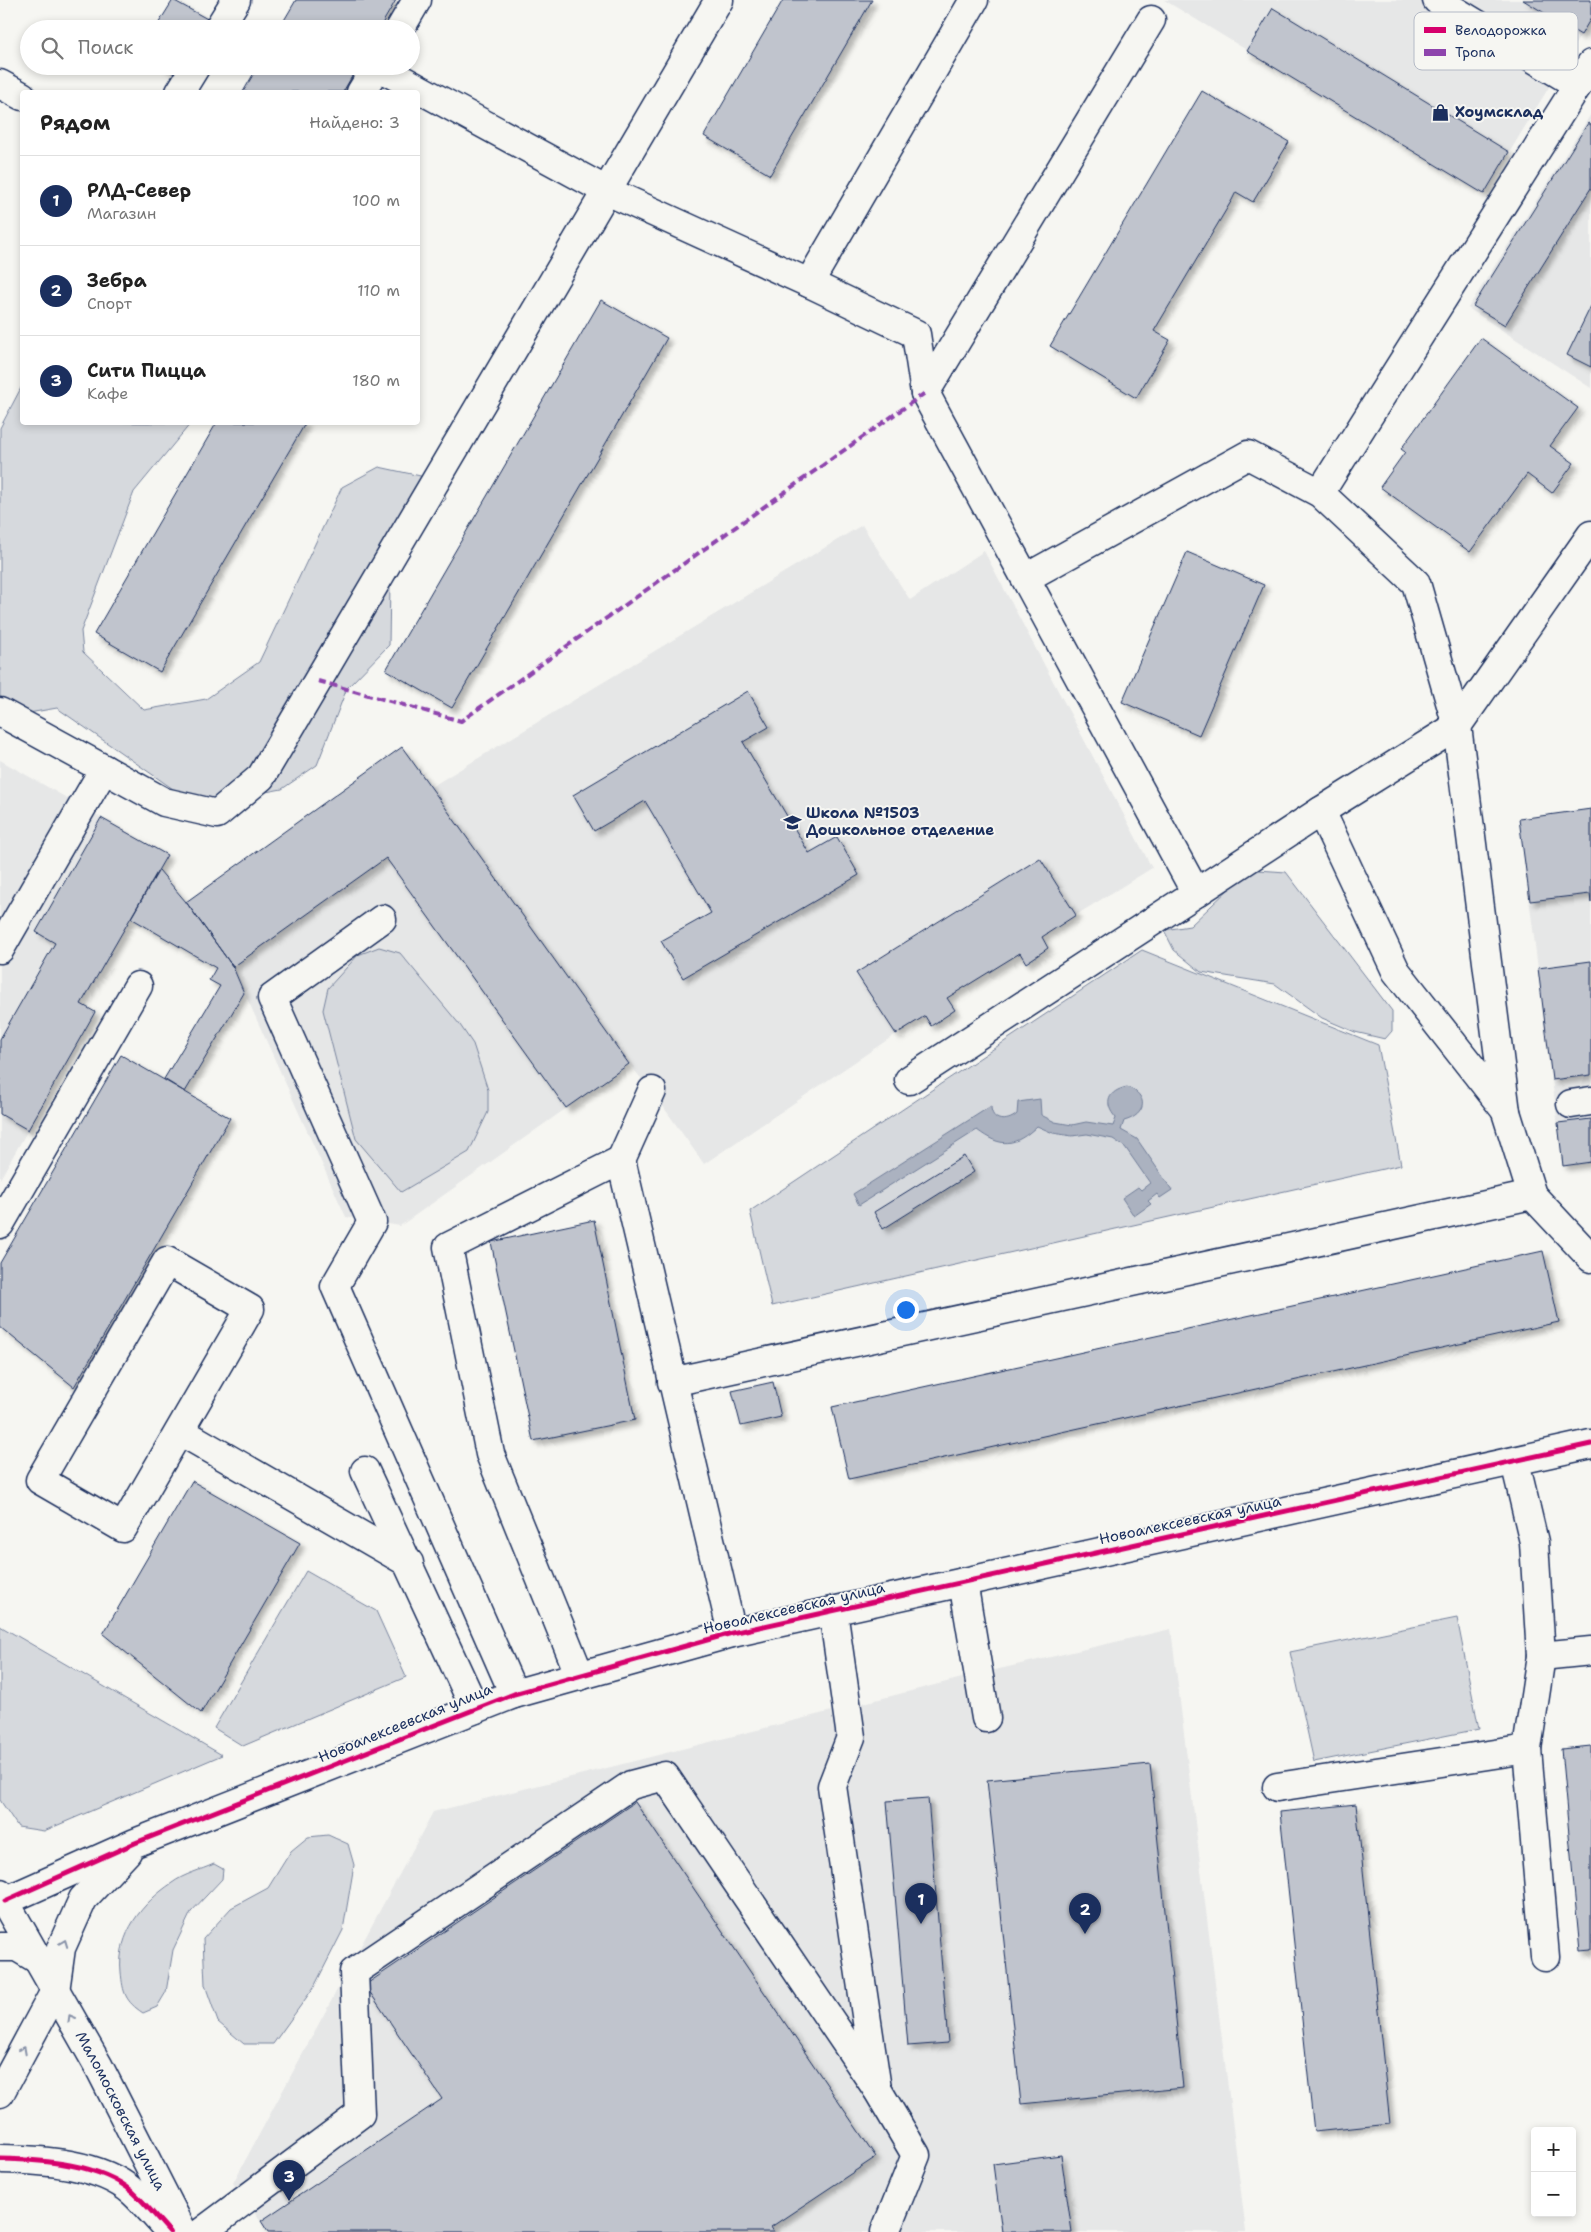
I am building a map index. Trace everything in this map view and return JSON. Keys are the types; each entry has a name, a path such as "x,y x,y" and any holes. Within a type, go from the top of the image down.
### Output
{"street":[{"path":"224,20 236,0"},
{"path":"405,20 417,0"},
{"path":"0,712 164,802 217,814 261,777 719,0"},
{"path":"809,283 974,0"},
{"path":"1437,0 1461,12"},
{"path":"925,392 1151,20"},
{"path":"181,90 190,75"},
{"path":"362,90 371,75"},
{"path":"394,75 607,191 916,334 925,392 1196,894"},
{"path":"1320,493 1584,75"},
{"path":"0,84 20,95"},
{"path":"1026,578 1248,455 1320,493 1416,583 1457,726 1506,1112 1532,1195 1591,1258"},
{"path":"909,1080 1321,811 1457,726 1591,535"},
{"path":"0,949 104,769"},
{"path":"1321,811 1396,971 1506,1112"},
{"path":"382,919 272,998 372,1222 335,1286 514,1694"},
{"path":"0,1224 138,986"},
{"path":"652,1091 621,1160 732,1634"},
{"path":"580,1676 490,1454 448,1247 621,1160"},
{"path":"672,1382 1532,1195"},
{"path":"167,1260 250,1309 180,1431 123,1528 40,1480 59,1430 167,1260"},
{"path":"180,1431 409,1563"},
{"name":"Новоалексеевская улица","path":"2,1901 135,1843 514,1694 732,1634 1591,1444"},
{"path":"1515,1462 1534,1542 1541,1656 1527,1749 1545,1957"},
{"path":"365,1471 475,1709"},
{"path":"963,1582 986,1718"},
{"path":"832,1611 851,1737 832,1786 878,2089"},
{"path":"1541,1656 1591,1651"},
{"path":"1277,1786 1527,1749"},
{"path":"202,2232 360,2114 354,1972 631,1785 665,1776 878,2089 916,2155 885,2232"},
{"path":"0,2093 55,1991 61,1948 83,1899 135,1843"},
{"name":"Маломосковская улица","path":"2,1901 100,2067 183,2232"},
{"path":"0,1948 17,1947 37,1959"},
{"name":"Маломосковская улица","path":"0,2159 70,2165 106,2176 132,2191 170,2232"}],"shaded area":[{"name":"Хоумсклад","path":"1164,0 1591,0 1591,18 1578,39 1578,12 1414,12 1414,70 1559,70 1484,194"},
{"path":"1591,114 1591,388 1468,308"},
{"path":"20,390 20,425 189,425 134,492 81,631 83,652 144,710 206,699 259,662 342,487 379,467 439,480 446,499 417,528 390,583 389,645 347,688 317,765 282,789 196,805 57,708 6,717 0,707 0,428"},
{"name":"Школа №1503 Дошкольное отделение","path":"862,525 910,600 984,551 1152,868 1076,915 1039,858 857,972 896,1034 704,1164 652,1091 629,1064 400,1226 346,1217 233,967 186,902 402,747 431,787"},
{"path":"0,760 167,855 82,1004 95,1012 0,1179"},
{"path":"1591,809 1591,1162 1563,1166 1519,819"},
{"path":"1244,869 1286,872 1392,1011 1392,1031 1385,1039 1355,1032 1322,1018 1275,984 1201,972 1174,950 1164,930 1190,926 1231,887"},
{"path":"379,947 400,953 460,1025 473,1044 488,1090 488,1112 469,1152 401,1192 356,1139 323,1010 328,988 358,955"},
{"path":"1142,950 1378,1045 1401,1165 772,1306 750,1211"},
{"path":"1127,1087 1139,1095 1142,1105 1141,1110 1137,1114 1124,1121 1121,1130 1137,1139 1172,1190 1160,1198 1157,1194 1148,1201 1151,1204 1134,1216 1122,1198 1138,1187 1141,1190 1150,1183 1125,1147 1113,1139 1087,1134 1072,1136 1053,1133 1037,1126 1022,1138 1008,1143 993,1140 977,1130 859,1205 853,1194 991,1106 994,1115 1004,1120 1017,1114 1018,1102 1040,1099 1041,1115 1055,1122 1072,1125 1086,1122 1113,1126 1116,1118 1110,1107 1110,1098 1115,1091"},
{"path":"306,1571 376,1611 406,1677 243,1746 214,1728"},
{"path":"1457,1618 1479,1729 1314,1762 1290,1652"},
{"path":"0,1626 222,1755 44,1831 18,1827 0,1800"},
{"path":"1171,1629 1246,2232 268,2232 233,2183 433,1812 978,1674"},
{"path":"328,1835 348,1844 354,1865 343,1930 314,1987 273,2044 244,2044 218,2022 205,1985 203,1939 231,1908 268,1888 291,1851 308,1837"},
{"path":"214,1864 223,1869 222,1879 191,1912 173,1950 166,1992 157,2007 143,2013 126,1996 123,1986 121,1958 127,1932 142,1910 161,1891 182,1877"}],"building":[{"path":"173,0 209,20 161,20"},
{"path":"296,0 396,0 384,20 284,20"},
{"path":"783,0 872,0 770,175 704,136"},
{"path":"1523,0 1591,0 1591,18 1581,35 1578,33 1578,12 1543,12"},
{"path":"1273,8 1509,152 1484,194 1247,51"},
{"path":"253,75 353,75 344,90 244,90"},
{"path":"1202,91 1289,142 1253,202 1236,192 1154,331 1170,340 1136,398 1050,346"},
{"path":"1588,123 1591,125 1591,188 1505,325 1473,306"},
{"path":"601,300 667,338 452,708 386,670"},
{"path":"1591,306 1591,367 1567,355"},
{"path":"1481,338 1578,408 1550,446 1574,463 1552,493 1527,474 1470,552 1380,487 1405,452 1401,449"},
{"path":"215,425 304,425 160,672 94,634"},
{"path":"1187,552 1264,585 1199,735 1122,702"},
{"path":"748,691 769,727 743,742 809,853 837,837 859,875 683,978 661,941 711,913 645,801 594,831 573,795"},
{"path":"402,747 629,1064 566,1108 386,858 233,967 186,902"},
{"path":"1591,809 1591,903 1590,894 1530,901 1519,819"},
{"path":"101,818 167,855 81,1004 95,1012 28,1130 0,1114 0,1039 55,943 36,932"},
{"path":"1040,858 1076,915 1042,937 1048,948 1026,963 1020,953 947,998 955,1010 931,1026 925,1016 896,1034 856,973"},
{"path":"159,870 186,902 233,967 244,993 185,1092 164,1079 220,986 209,980 216,968 131,918"},
{"path":"1591,961 1591,1075 1552,1080 1538,968"},
{"path":"121,1055 230,1118 74,1387 0,1327 0,1263"},
{"path":"1591,1119 1591,1162 1563,1166 1558,1123"},
{"path":"964,1156 974,1172 883,1229 874,1212"},
{"path":"594,1220 635,1420 533,1441 491,1242"},
{"path":"1543,1251 1559,1322 849,1479 832,1407"},
{"path":"773,1382 781,1417 741,1426 732,1391"},
{"path":"192,1481 300,1543 201,1713 103,1634"},
{"path":"1591,1746 1591,1950 1580,1951 1561,1749"},
{"path":"1150,1764 1183,2088 1021,2104 987,1780"},
{"path":"928,1798 948,2043 908,2046 887,1801"},
{"path":"635,1802 876,2157 771,2227 774,2232 268,2232 261,2221 442,2099 365,1985"},
{"path":"1356,1804 1390,2124 1314,2132 1280,1812"},
{"path":"1061,2155 1072,2232 1002,2232 993,2164"}],"marked path":[{"path":"318,681 461,721 925,393"}],"cycle path":[{"path":"5,1901 135,1843 514,1694 732,1633 1591,1444"},
{"path":"0,2159 52,2162 87,2169 104,2175 120,2182 133,2192 170,2232"}],"place":[{"name":"Хоумсклад","path":"1441,112"},
{"name":"Школа №1503 Дошкольное отделение","path":"792,822"},
{"name":"РЛД-Север","path":"921,1924"},
{"name":"Зебра","path":"1085,1934"},
{"name":"Сити Пицца","path":"289,2201"}]}
